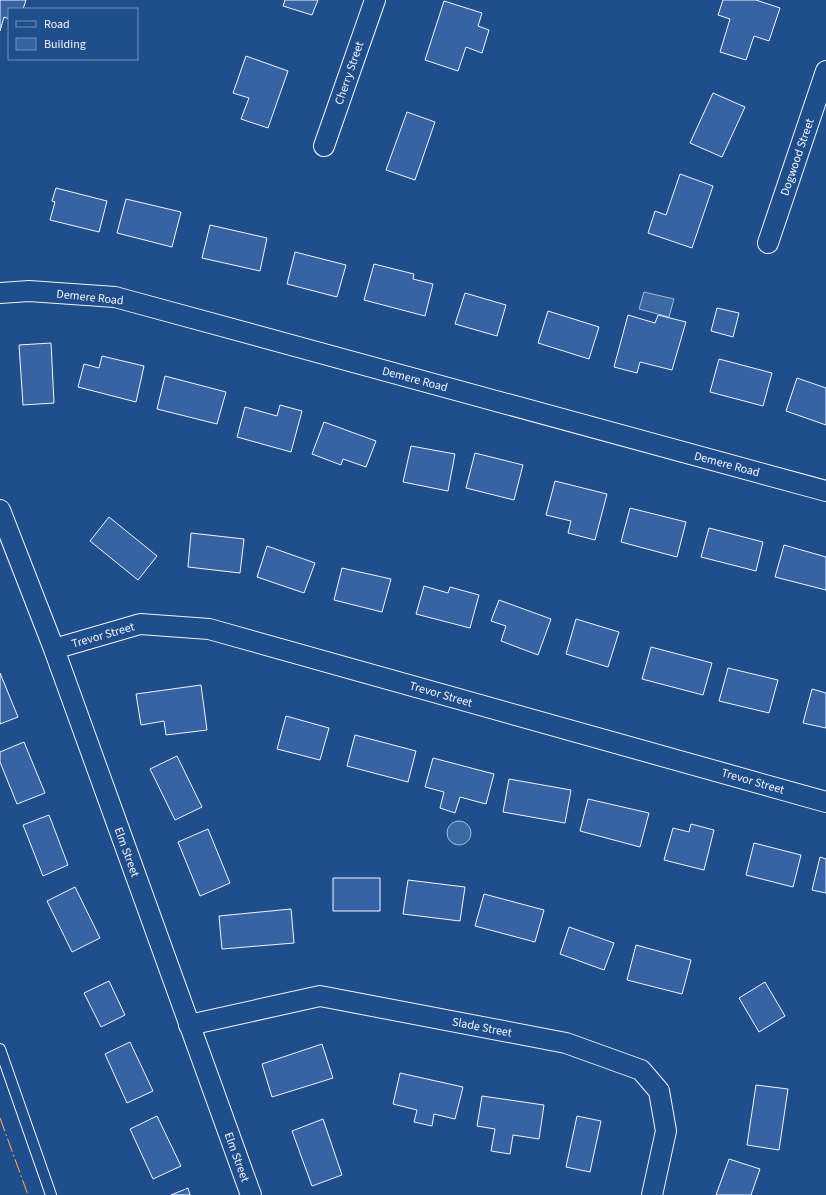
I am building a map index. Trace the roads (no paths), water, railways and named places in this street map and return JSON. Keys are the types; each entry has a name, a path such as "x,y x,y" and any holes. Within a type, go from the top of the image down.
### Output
{"street":[{"name":"Cherry Street","path":"324,146 375,0"},
{"name":"Dogwood Street","path":"768,243 826,71"},
{"name":"Demere Road","path":"0,293 29,291 115,297 826,491"},
{"name":"Elm Street","path":"1,518 54,649 250,1195"},
{"name":"Trevor Street","path":"54,649 140,624 209,630 826,802"},
{"name":"Slade Street","path":"189,1026 320,996 566,1043 641,1070 659,1091 666,1131 652,1195"}],"lane":[{"path":"0,1049 51,1195"}],"water":[{"path":"644,292 674,299 669,317 639,309"},
{"path":"459,821 468,824 471,833 468,842 459,845 450,842 447,833 450,824"}]}
